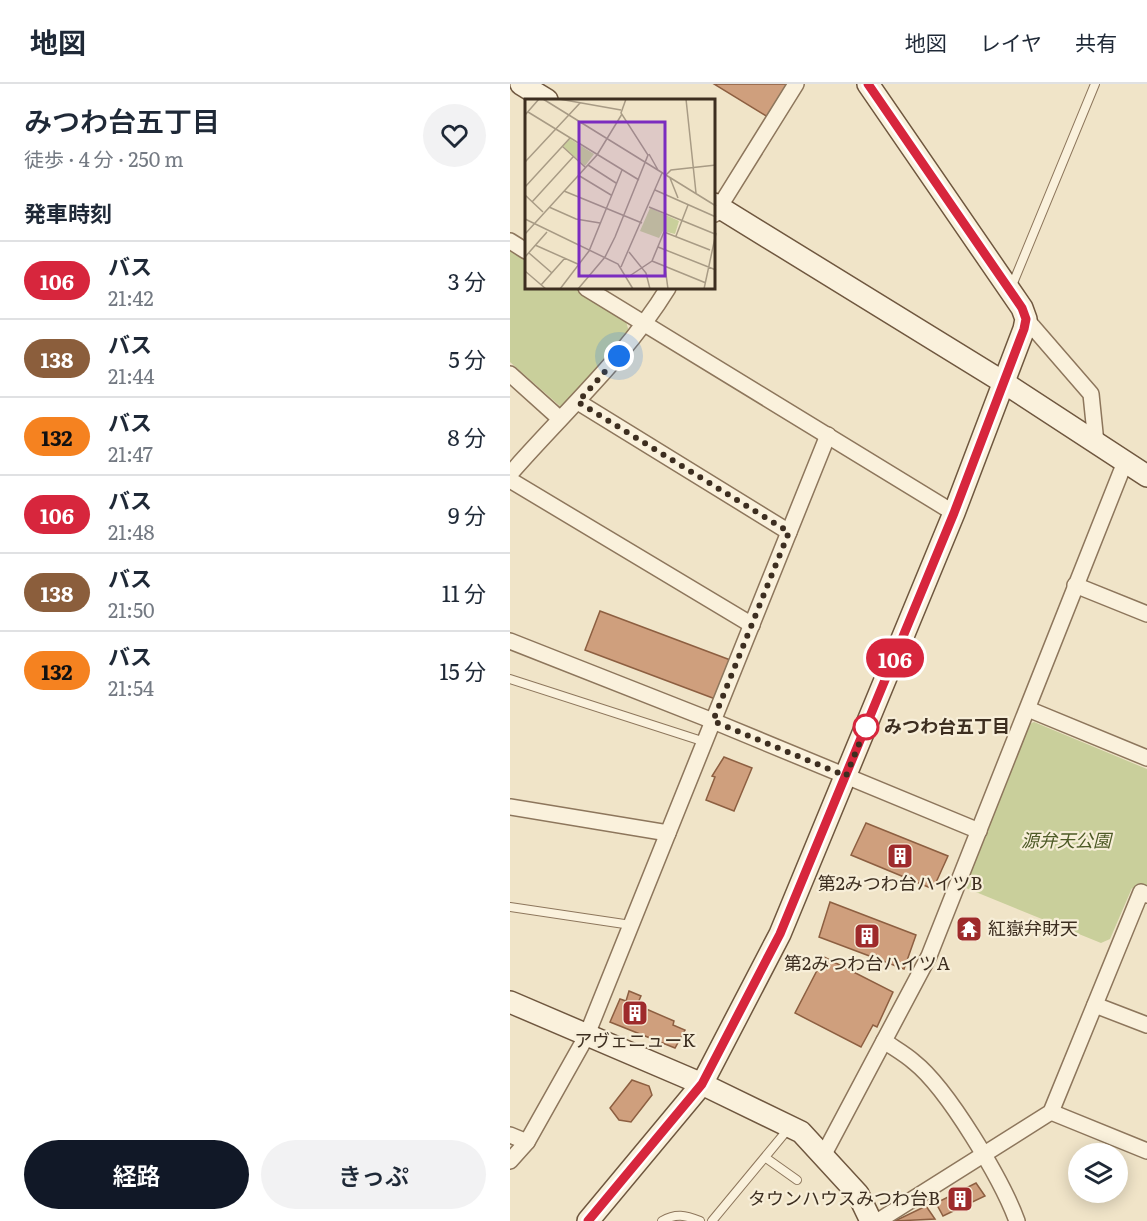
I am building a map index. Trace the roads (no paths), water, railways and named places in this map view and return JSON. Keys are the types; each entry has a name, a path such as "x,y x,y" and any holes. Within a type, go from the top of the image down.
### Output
{"street":[{"path":"521,84 545,99"},
{"path":"795,84 716,209 1003,382 1147,476"},
{"path":"868,84 1010,289 1026,319 1091,394 1096,443"},
{"path":"510,241 525,250"},
{"path":"589,290 954,513"},
{"path":"510,474 559,418 578,402 645,325 667,290"},
{"path":"588,1221 702,1084 780,934 954,513 1026,319"},
{"path":"510,374 559,418"},
{"path":"578,402 789,532"},
{"path":"510,1161 527,1142 586,1037 828,435"},
{"path":"824,1154 929,956 1125,462"},
{"path":"510,480 752,626"},
{"path":"1075,585 1147,614"},
{"path":"510,641 713,721 979,831"},
{"path":"1028,709 1147,758"},
{"path":"510,807 668,833"},
{"path":"878,1221 1051,1112 1141,892 1147,895"},
{"path":"510,1002 586,1037 702,1084 801,1132 824,1154 858,1194 871,1221"},
{"path":"1095,1005 1147,1025"},
{"path":"884,1041 916,1063 950,1104 1008,1198 1017,1221"},
{"path":"1051,1112 1147,1153"},
{"path":"510,1135 527,1142"}],"lane":[{"path":"1010,289 1095,84"},
{"path":"510,679 705,742"},
{"path":"510,907 631,925"},
{"path":"712,1221 790,1127"},
{"path":"766,1158 797,1180"},
{"path":"662,1221 675,1215 687,1216 700,1221"}],"place":[{"name":"みつわ台五丁目","path":"866,727"},
{"name":"第2みつわ台ハイツB","path":"900,856"},
{"name":"紅嶽弁財天","path":"969,929"},
{"name":"第2みつわ台ハイツA","path":"867,936"},
{"name":"アヴェニューK","path":"635,1013"},
{"name":"タウンハウスみつわ台B","path":"960,1199"}],"park label":[{"name":"源弁天公園","path":"1066,841"}]}
